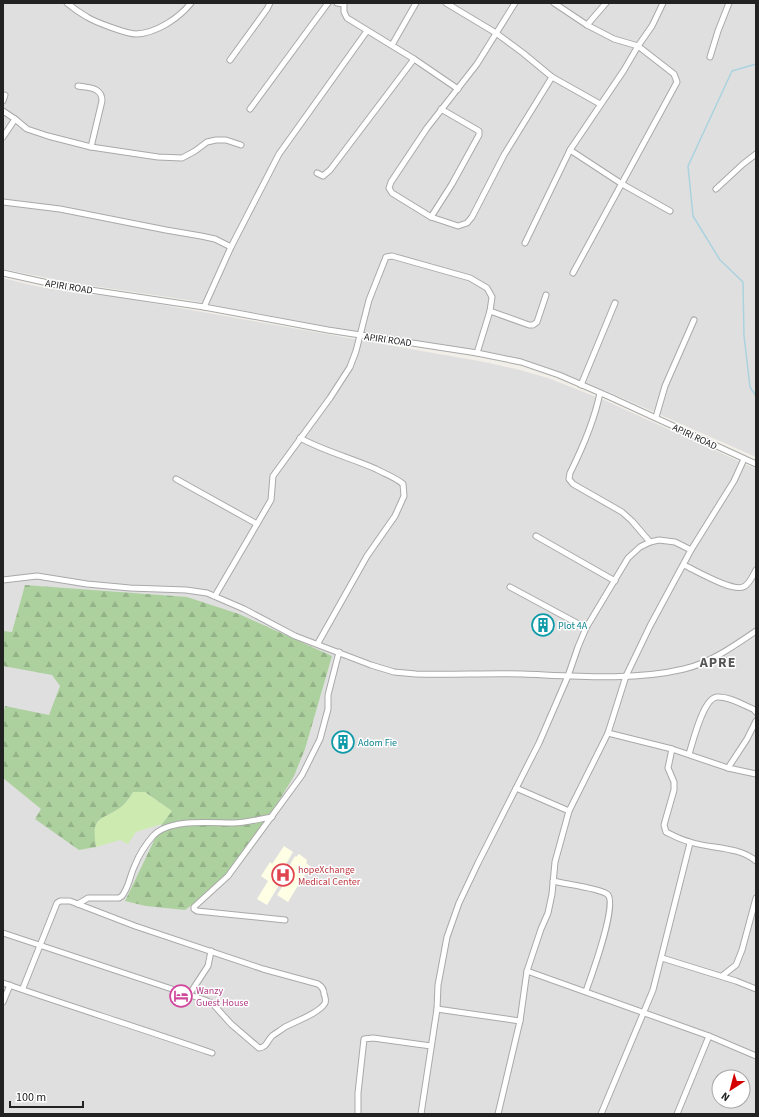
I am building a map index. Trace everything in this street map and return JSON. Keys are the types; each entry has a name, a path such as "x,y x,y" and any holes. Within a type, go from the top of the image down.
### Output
{"street":[{"path":"67,3 87,17 119,30 136,34 144,33 168,24 184,12 191,3"},
{"path":"230,60 270,3"},
{"path":"250,109 328,3"},
{"path":"336,3 344,4 344,12 347,18 414,58 458,88"},
{"path":"392,45 416,3"},
{"path":"446,3 496,33 552,77 600,104"},
{"path":"515,3 477,64 441,109 390,182 389,188 392,193 431,217 458,226 467,223 470,220 504,155 552,77"},
{"path":"554,3 587,25 614,39 638,46 674,74 677,82 573,273"},
{"path":"587,25 606,3"},
{"path":"525,243 570,150 652,26 663,3"},
{"path":"710,57 729,3"},
{"path":"204,307 231,247 278,154 367,31"},
{"path":"317,173 323,176 330,170 414,58"},
{"path":"78,86 99,90 102,95 102,101 91,147"},
{"path":"3,101 5,95"},
{"path":"431,217 452,184 479,135 479,131 441,109"},
{"path":"3,111 27,129 34,132 91,147 158,157 182,158 207,142 226,140 241,145"},
{"path":"3,137 15,119"},
{"path":"570,150 622,184 670,211"},
{"path":"716,189 756,154"},
{"path":"3,202 60,209 201,236 215,239 231,247"},
{"path":"215,596 271,500 273,476 330,398 350,367 356,351 369,300 386,257 392,256 470,278 487,288 491,294 490,311 477,353"},
{"name":"APIRI ROAD","path":"3,273 57,285 204,307 328,330 477,353 521,362 559,375 656,417 756,464"},
{"path":"490,311 529,325 533,325 537,322 546,295"},
{"path":"581,385 615,303"},
{"path":"656,417 665,386 694,320"},
{"path":"600,393 596,413 586,441 570,473 569,479 573,484 622,512 632,520 650,542"},
{"path":"300,438 312,445 397,479 403,484 404,496 395,516 367,556 318,643"},
{"path":"498,1114 520,1021 527,971 548,913 560,840 569,811 608,733 626,676 650,626 691,550 734,481 744,459"},
{"path":"176,479 257,524"},
{"path":"536,536 615,581"},
{"path":"421,1114 437,1009 438,985 447,937 459,903 498,821 539,743 568,676 586,628 628,558 640,547 650,542 659,540 675,542 691,550"},
{"path":"684,565 730,587 741,588 746,586 756,570"},
{"path":"3,580 37,576 87,584 130,588 186,590 207,593 244,609 295,636 318,643 371,665 394,672 449,675 497,674 568,676 626,676 657,674 685,669 706,661 728,650 756,631"},
{"path":"510,586 586,628"},
{"path":"285,920 197,911 194,909 196,904 213,891 228,876 302,775 320,739 328,708 328,695 339,652"},
{"path":"689,754 698,724 712,699 717,697 727,698 753,709 756,712"},
{"path":"728,768 747,739 756,721"},
{"path":"608,733 672,749 728,768 756,774"},
{"path":"672,749 668,768 674,782 674,790 664,825 666,832 690,842 732,850 750,856 756,861"},
{"path":"516,788 569,811"},
{"path":"78,904 88,898 119,898 122,896 135,865 153,836 158,832 167,828 188,823 247,822 272,817"},
{"path":"601,1114 653,990 690,842"},
{"path":"553,881 598,891 607,894 610,898 606,932 586,991"},
{"path":"722,976 736,965 742,950 756,898"},
{"path":"3,933 41,946 205,1000 213,1004 231,1024 259,1048 266,1046 272,1036 310,1015 325,1003 324,991 318,984 263,969 63,900 57,903 41,946 22,988"},
{"path":"189,995 208,966 211,951"},
{"path":"662,958 722,976 756,989"},
{"path":"527,971 709,1036 756,1056"},
{"path":"3,983 22,988 70,1006 212,1053"},
{"path":"3,1002 10,985"},
{"path":"437,1009 520,1021"},
{"path":"677,1114 709,1036"},
{"path":"358,1114 358,1093 364,1039 373,1038 431,1046"}],"shaded area":[{"path":"3,3 756,3 756,457 611,393 552,370 521,360 487,352 382,337 188,300 73,283 3,269"},
{"path":"3,278 35,286 81,294 112,296 516,369 548,378 604,400 756,469 756,1114 3,1114"},
{"name":"hopeXchange Medical Center","path":"284,846 293,852 282,871 285,873 295,856 296,857 299,854 307,860 306,863 310,866 288,902 277,895 282,887 279,885 267,905 257,899 268,881 261,876 270,862 272,864"}],"green space":[{"path":"25,585 187,597 239,614 332,656 305,749 294,776 258,835 236,866 208,893 185,910 146,906 125,901 162,824 172,811 145,792 133,792 123,805 96,824 96,847 79,850 35,819 41,809 3,778 3,715 5,706 49,715 60,686 52,675 3,666 3,631 12,632"},
{"path":"133,792 145,792 172,811 162,824 136,832 128,844 120,840 96,847 96,824 123,805"}],"waterway":[{"path":"756,64 732,71 688,166 693,216 720,260 743,282 744,336 750,387 756,396"}],"place":[{"name":"Plot 4A","path":"543,625"},
{"name":"Adom Fie","path":"343,742"},
{"name":"hopeXchange Medical Center","path":"283,875"},
{"name":"Wanzy Guest House","path":"181,996"}],"district":[{"name":"APRE","path":"718,662"}]}
